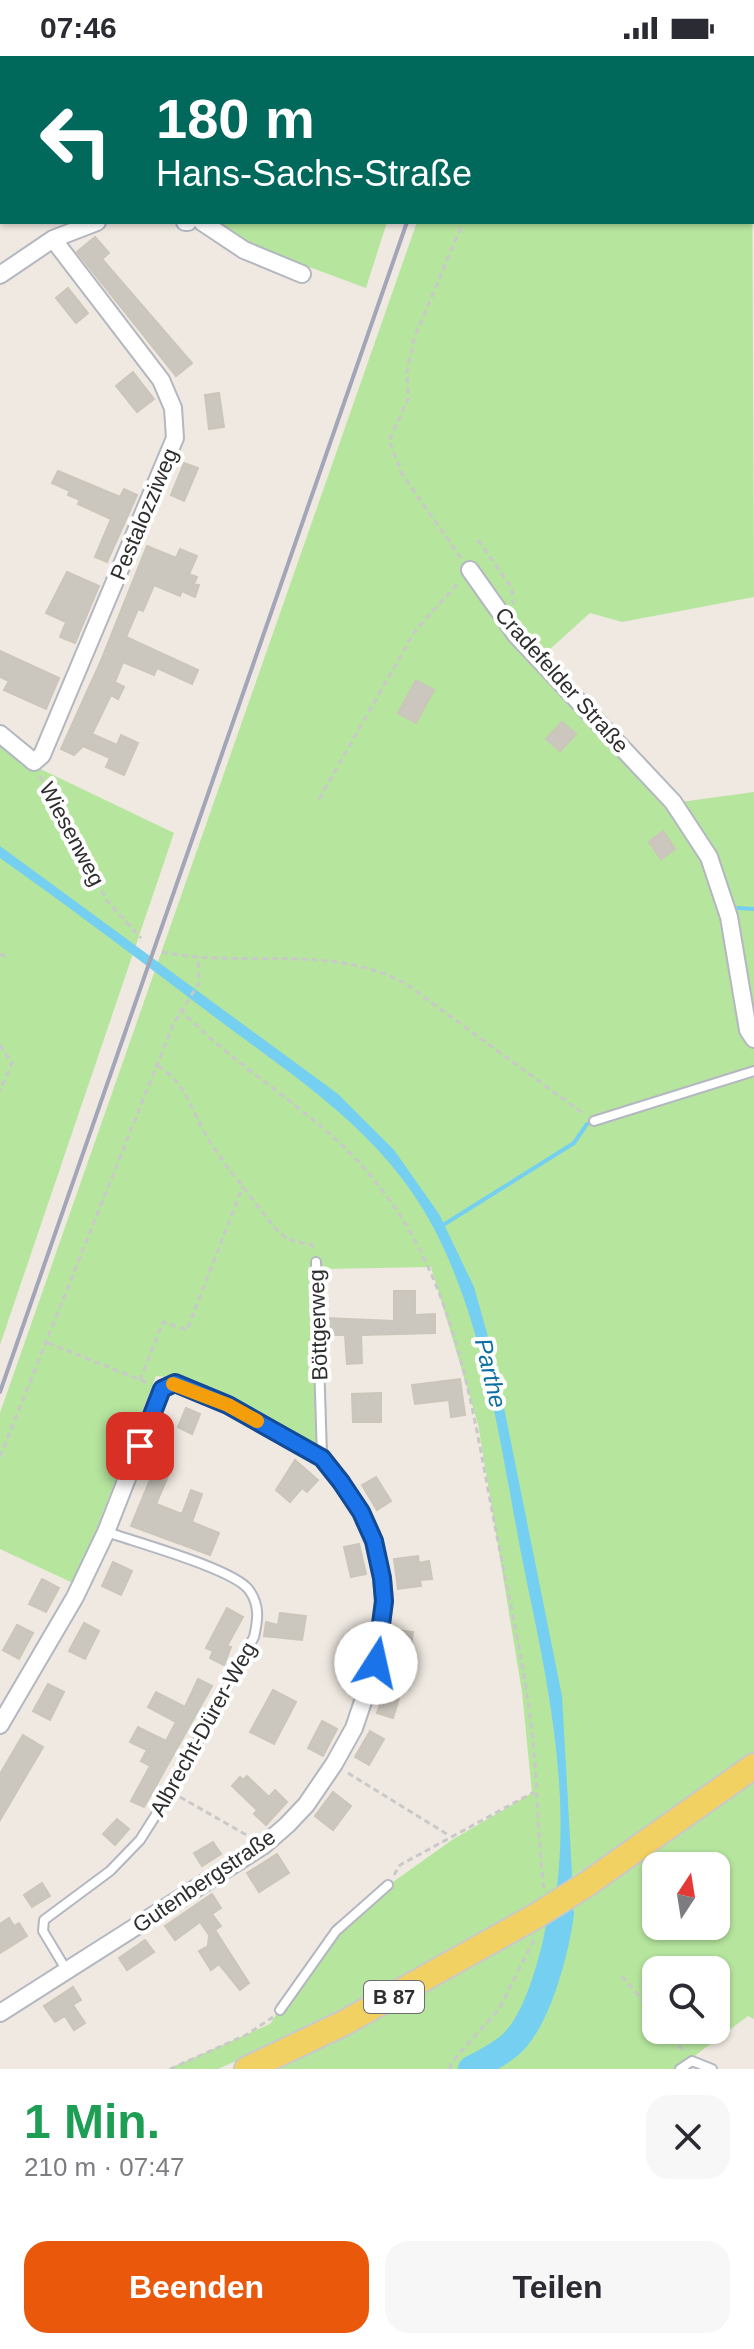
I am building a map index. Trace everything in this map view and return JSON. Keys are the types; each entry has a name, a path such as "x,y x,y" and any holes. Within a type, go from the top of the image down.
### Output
{"main road":[{"name":"B 87","path":"247,2069 344,2023 539,1916 754,1766"}],"street":[{"path":"0,275 53,239 92,224"},
{"path":"205,224 244,250 302,274"},
{"name":"Pestalozziweg","path":"34,762 42,755 175,438 173,408 161,380 53,239"},
{"name":"Cradefelder Straße","path":"470,570 503,617 673,802 709,857 729,917 748,1030 754,1039"},
{"name":"Wiesenweg","path":"0,734 34,762"},
{"path":"0,1725 75,1597 169,1386"},
{"name":"Gutenbergstraße","path":"0,2013 264,1845 306,1805 334,1764 367,1694 376,1663 384,1601 374,1541 361,1512 322,1458 228,1405 169,1386"}],"lane":[{"path":"594,1121 754,1071"},
{"name":"Böttgerweg","path":"316,1262 322,1458"},
{"name":"Albrecht-Dürer-Weg","path":"67,1971 43,1931 44,1920 110,1871 140,1840 171,1791 254,1637 258,1612 248,1589 240,1580 106,1532"},
{"path":"280,2010 336,1931 388,1885"},
{"path":"680,2069 692,2061 712,2069"}],"path":[{"path":"319,799 415,631 470,570 402,474 389,441 408,399 407,371 414,339 462,224"},
{"path":"478,540 512,588 513,605 503,617"},
{"name":"Wiesenweg","path":"34,762 107,901 141,938"},
{"path":"162,952 198,959 269,957 355,962 382,971 406,984 594,1121"},
{"path":"0,954 8,958"},
{"path":"0,1457 182,1007 199,983 198,959"},
{"path":"182,1007 296,1103 371,1176 417,1245 441,1290 478,1427 530,1710 536,1792 539,1916 499,2009 451,2063 450,2069"},
{"path":"0,1045 12,1063 0,1091"},
{"name":"Böttgerweg","path":"158,1066 174,1076 193,1105 209,1140 243,1186 287,1239 312,1245 316,1262"},
{"path":"140,1380 163,1322 187,1330 243,1186"},
{"path":"48,1343 140,1380 169,1386"},
{"path":"334,1764 451,1837"},
{"path":"171,1791 264,1845"},
{"path":"388,1885 400,1865 536,1792"},
{"path":"622,1976 642,2000"},
{"path":"170,2069 246,2035 268,2022 280,2010"},
{"path":"678,2044 692,2061"}],"green space":[{"path":"217,224 386,224 366,288 247,244"},
{"path":"416,224 752,224 754,597 622,622 590,613 539,659 673,803 754,792 754,1754 538,1900 537,1905 291,2037 218,2069 168,2069 270,2024 334,1924 452,1840 532,1793 522,1692 478,1424 431,1267 321,1269 328,1454 184,1379 156,1376 75,1584 0,1549 0,1413"},
{"path":"0,745 30,764 174,833 0,1345"},
{"path":"754,1782 754,2019 748,2016 730,2029 730,1956 642,1956 642,2044 710,2044 677,2069 271,2069 418,1997 541,1928 642,1859 642,1940 730,1940 730,1852 652,1852"}],"water":[{"path":"0,846 338,1094 394,1150 439,1214 474,1287 494,1358 562,1696 572,1874 558,1949 545,1948 555,1903 560,1858 560,1812 558,1766 545,1673 486,1373 461,1291 445,1251 425,1212 401,1177 345,1118 281,1066 0,858"}],"building":[{"path":"95,237 109,253 102,259 192,363 176,376 77,252"},
{"path":"68,288 88,313 76,323 56,298"},
{"path":"133,372 154,399 137,412 116,386"},
{"path":"219,393 224,427 209,429 205,395"},
{"path":"184,463 198,468 184,501 171,495"},
{"path":"58,471 120,497 124,489 137,495 107,562 95,557 111,519 78,504 80,500 68,495 70,491 52,483"},
{"path":"147,546 176,558 180,549 197,556 189,574 197,577 194,584 199,585 195,597 182,591 180,596 154,585 143,611 138,609 126,637 198,670 192,684 157,668 154,675 123,662 115,682 124,687 118,699 111,695 92,734 117,745 121,735 138,743 124,775 106,767 110,758 83,746 74,755 61,749"},
{"path":"67,572 99,586 75,643 60,637 66,622 46,613"},
{"path":"0,651 59,678 46,709 4,690 9,681 0,677"},
{"path":"416,680 434,690 416,723 398,713"},
{"path":"562,722 576,734 560,751 546,739"},
{"path":"663,831 675,849 661,859 649,842"},
{"path":"394,1291 415,1291 415,1315 435,1314 435,1333 361,1335 362,1363 347,1364 345,1335 327,1335 326,1318 394,1321"},
{"path":"460,1379 465,1415 451,1417 449,1400 415,1404 412,1385"},
{"path":"381,1393 381,1422 353,1422 352,1394"},
{"path":"186,1408 200,1414 192,1434 178,1427"},
{"path":"295,1460 318,1480 307,1492 302,1488 290,1502 276,1490"},
{"path":"154,1470 168,1476 156,1504 182,1514 191,1490 202,1494 192,1522 219,1533 210,1555 131,1526"},
{"path":"376,1477 391,1501 377,1510 362,1485"},
{"path":"359,1544 366,1574 351,1577 344,1547"},
{"path":"418,1556 419,1563 429,1561 432,1579 420,1580 421,1586 398,1589 394,1559"},
{"path":"113,1562 132,1571 121,1595 102,1586"},
{"path":"42,1579 59,1588 46,1612 29,1604"},
{"path":"227,1608 243,1617 227,1646 231,1647 224,1665 210,1658 213,1651 206,1648"},
{"path":"280,1613 306,1616 302,1640 264,1636 266,1622 278,1625"},
{"path":"84,1623 99,1631 85,1659 69,1651"},
{"path":"17,1625 33,1633 19,1659 3,1650"},
{"path":"397,1630 413,1632 409,1661 392,1658"},
{"path":"348,1639 364,1643 359,1671 342,1668 344,1660 339,1659 343,1643 347,1644"},
{"path":"198,1679 212,1686 144,1807 131,1801 150,1766 141,1761 147,1750 130,1742 138,1727 166,1741 176,1722 148,1707 156,1692 185,1707"},
{"path":"48,1684 64,1692 50,1720 33,1711"},
{"path":"387,1684 402,1689 393,1718 377,1713"},
{"path":"273,1690 296,1702 274,1744 250,1732"},
{"path":"322,1721 337,1729 323,1756 308,1748"},
{"path":"370,1731 384,1739 369,1765 355,1757"},
{"path":"23,1735 43,1747 0,1820 0,1774"},
{"path":"247,1776 269,1797 275,1790 287,1802 266,1825 254,1814 257,1810 232,1786 240,1777 243,1780"},
{"path":"333,1792 351,1806 333,1830 315,1816"},
{"path":"117,1819 129,1829 115,1845 103,1834"},
{"path":"213,1842 221,1854 202,1866 194,1853"},
{"path":"277,1854 289,1873 259,1892 247,1873"},
{"path":"42,1883 50,1896 32,1907 24,1895"},
{"path":"212,1894 221,1908 212,1914 221,1926 215,1930 249,1983 240,1990 219,1964 211,1970 199,1951 208,1946 209,1935 200,1922 175,1940 165,1926"},
{"path":"9,1918 14,1926 19,1923 27,1936 0,1953 0,1924"},
{"path":"145,1940 154,1952 127,1970 119,1958"},
{"path":"73,1987 81,2000 73,2005 85,2023 74,2030 65,2016 55,2022 44,2006"}],"waterway":[{"path":"738,908 754,909"},
{"path":"440,1227 574,1143 587,1124"},
{"name":"Parthe","path":"471,2069 509,2046 529,2020 550,1965 561,1914"}],"railway":[{"path":"0,1392 406,224"}],"slow traffic":[{"path":"173,1384 228,1405 257,1421"}],"route":[{"path":"140,1446 162,1389 175,1383 228,1405 322,1458 361,1512 374,1541 384,1601 376,1663"}]}
